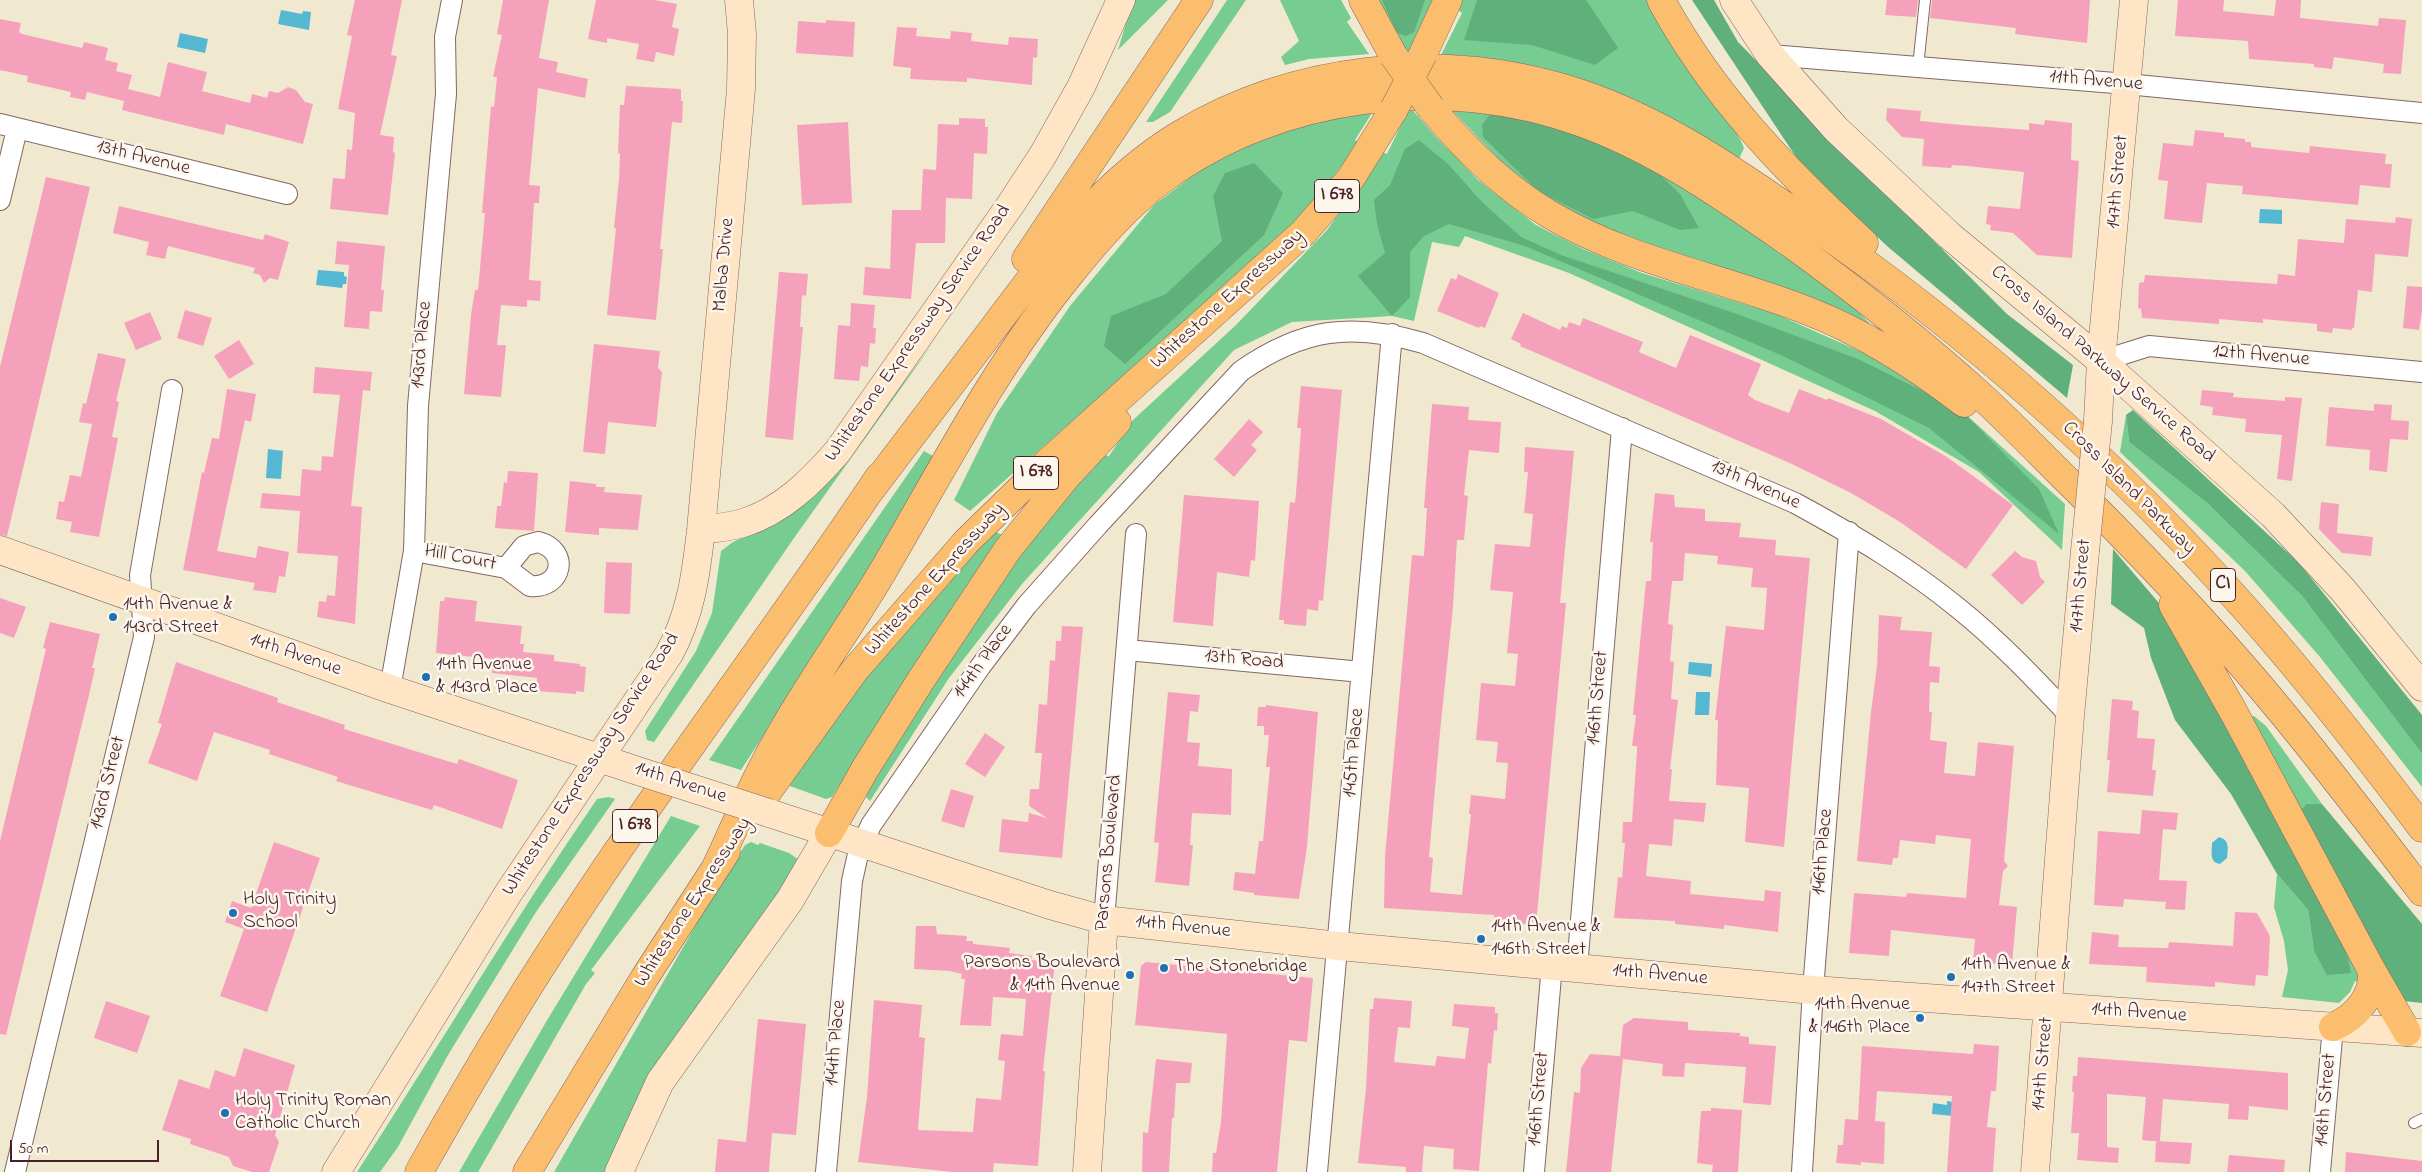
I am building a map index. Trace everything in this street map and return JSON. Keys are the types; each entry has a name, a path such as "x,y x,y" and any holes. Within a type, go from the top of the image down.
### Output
{"highway":[{"name":"I 678","path":"420,1172 489,1051 561,934 869,492 1199,0"},
{"path":"1364,0 1392,55 1431,108 1462,144 1494,174 1550,215 1624,250 1792,305 1857,333 1922,372 2076,490"},
{"name":"Whitestone Expressway","path":"527,1172 645,977 716,867 854,671 966,542 1042,468 1264,270 1303,233 1340,192 1370,149 1394,109 1423,54 1448,0"},
{"path":"1661,0 1685,42 1724,98 1780,163 1814,197 1998,365"},
{"path":"869,492 1055,247 1089,209 1136,165 1190,129 1255,98 1322,79 1382,70 1447,70 1516,77 1567,89 1641,118 1706,154 1803,218 1917,300 1998,365"},
{"path":"716,867 773,747 879,577 986,391 1048,301 1109,228 1160,181 1187,163 1232,138 1296,115 1329,107 1380,99 1412,96 1452,96 1508,103 1550,112 1592,126 1625,140 1684,173 1730,202 1875,306 1984,399 2076,490"},
{"path":"829,833 865,769 921,680 1026,525 1089,451 1264,270"},
{"name":"Cross Island Parkway","path":"1998,365 2112,470 2210,570 2309,684 2422,828"},
{"name":"Cross Island Parkway","path":"2076,490 2148,563 2224,645 2288,720 2422,892"},
{"path":"2148,563 2233,711 2371,969 2417,1039"},
{"path":"2333,1027 2352,1016 2366,1000 2371,986 2371,969"}],"street":[{"name":"143rd Place","path":"390,689 414,550 418,406 446,94 445,37 452,0"},
{"name":"Malba Drive","path":"701,530 741,89 742,34 739,0"},
{"name":"Whitestone Expressway Service Road","path":"336,1172 499,908 677,640 692,599 701,530 741,524 767,513 804,486 838,451 1006,212 1043,156 1081,87 1121,0"},
{"path":"1734,0 1770,55"},
{"name":"147th Street","path":"2035,1172 2070,716 2098,421 2101,361 2134,0"},
{"name":"11th Avenue","path":"1770,55 2127,84 2422,113"},
{"name":"Cross Island Parkway Service Road","path":"1770,55 1811,102 1868,160 1950,236 2101,361 2299,540 2365,616 2422,687"},
{"path":"0,200 9,126"},
{"name":"13th Avenue","path":"9,126 286,194"},
{"name":"144th Place","path":"826,1172 852,881 862,844 875,817 1021,612 1092,530 1241,371 1265,354 1290,342 1313,335 1343,331 1392,334"},
{"name":"13th Avenue","path":"1392,334 1423,343 1622,428 1795,503 1849,532 1914,574 1959,608 2015,659 2070,716"},
{"name":"145th Place","path":"1317,1172 1339,946 1392,334"},
{"name":"12th Avenue","path":"2101,361 2148,346 2422,372"},
{"name":"143rd Street","path":"15,1172 144,637 140,575 172,390"},
{"name":"146th Street","path":"1534,1172 1565,967 1622,428"},
{"name":"146th Place","path":"1802,1172 1813,990 1849,532"},
{"name":"Parsons Boulevard","path":"1087,1172 1104,920 1136,534"},
{"name":"14th Avenue","path":"0,550 390,689 1058,908 1104,920 1339,946 1813,990 2333,1027 2417,1039"},
{"name":"Hill Court","path":"414,550 506,568"},
{"name":"13th Road","path":"1127,650 1362,672"},
{"path":"619,1172 660,1082 790,900 829,833"},
{"name":"148th Street","path":"2320,1172 2333,1027"}],"lane":[{"path":"1918,67 1925,0"}],"green space":[{"path":"1133,0 1168,0 1118,50"},
{"path":"1227,0 1246,0 1170,112 1153,122 1146,122"},
{"path":"1280,0 1341,0 1351,18 1347,22 1369,54 1309,59 1285,65 1281,57 1299,41"},
{"path":"1375,0 1436,0 1427,13 1408,53 1406,53"},
{"path":"1382,0 1425,0 1414,32 1406,36 1397,33"},
{"path":"1460,0 1652,0 1740,139 1744,148 1739,159 1536,68 1470,56 1441,55 1462,13 1457,9"},
{"path":"1477,0 1586,0 1618,48 1595,65 1532,45 1464,40"},
{"path":"1692,0 1714,0 1738,42 1903,210 2007,314 2073,365 2067,398 1887,246 1800,163"},
{"path":"1409,108 1478,180 1536,225 1583,249 1642,273 1776,314 1884,362 1961,410 2065,504 2062,550 1979,472 1875,411 1569,273 1465,236 1459,247 1432,242 1414,321 1392,316 1292,322 1234,350 1022,584 949,678 870,801 866,797 868,787 1020,551 1081,468 1092,471 1100,454 1109,456 1133,420 1236,325 1327,230 1383,152 1387,154"},
{"path":"1450,108 1484,111 1647,162 1766,236 1842,295 1873,327 1634,245 1523,185"},
{"path":"1374,110 1355,140 1359,142 1314,203 1265,252 970,511 954,500 997,413 1070,306 1154,205 1231,147 1305,123"},
{"path":"1491,113 1556,126 1647,162 1680,194 1699,228 1680,230 1633,211 1593,219 1538,191 1483,137 1482,125"},
{"path":"1419,140 1448,164 1482,202 1521,237 1561,255 1737,314 1858,359 1961,410 2039,489 2059,534 1929,428 1783,356 1525,246 1449,224 1424,236 1410,252 1410,297 1392,316 1358,276 1385,253 1377,224 1374,200 1390,185 1405,149"},
{"path":"1254,163 1283,193 1264,235 1125,364 1104,346 1111,316 1166,294 1222,241 1213,196 1225,173"},
{"path":"934,342 794,538 654,742 647,740 645,731 696,651 712,613 721,551 733,542 783,519 837,471"},
{"path":"2133,410 2299,563 2422,715 2422,754 2302,596 2207,503 2129,442 2126,415"},
{"path":"2126,415 2129,442 2207,503 2302,596 2422,754 2422,787 2320,657 2245,571 2120,452"},
{"path":"924,451 933,456 911,497 816,655 741,770 709,760"},
{"path":"990,529 1002,535 832,797 826,799 787,785 847,696"},
{"path":"2113,549 2164,609 2344,940 2351,973 2327,975 2314,951 2308,910 2277,874 2231,794 2175,720 2151,658 2144,628 2111,604"},
{"path":"2254,716 2266,726 2322,804 2306,804 2299,812 2248,717"},
{"path":"609,797 615,799 536,912 448,1055 398,1147 380,1172 357,1172 566,845 597,799"},
{"path":"2306,804 2322,804 2422,924 2422,1003 2404,1001 2299,812"},
{"path":"671,816 700,826 591,970 595,973 586,984 478,1172 459,1172 546,1022"},
{"path":"751,842 758,845 760,843 789,853 799,860 606,1172 554,1172 712,897 745,845"},
{"path":"2277,874 2308,910 2314,951 2344,940 2363,984 2355,981 2350,992 2339,1003 2282,997 2288,970 2284,941 2274,907"}],"water":[{"path":"281,10 302,14 303,11 311,12 309,30 278,24"},
{"path":"180,33 208,39 205,53 177,47"},
{"path":"2260,209 2282,210 2282,224 2259,223"},
{"path":"318,270 344,272 344,276 347,277 346,284 343,284 342,288 316,285"},
{"path":"268,449 283,451 281,479 266,478"},
{"path":"1689,662 1712,664 1711,677 1688,674"},
{"path":"1696,692 1710,692 1709,715 1695,715"},
{"path":"2219,837 2225,840 2228,848 2227,858 2220,864 2214,861 2212,854 2212,843"},
{"path":"1947,1101 1953,1102 1953,1116 1932,1114 1933,1103 1947,1105"}],"building":[{"path":"355,0 402,0 391,55 397,56 380,135 394,137 393,152 395,153 388,215 330,209 333,178 345,179 347,149 352,150 355,113 338,109 352,36 347,35"},
{"path":"503,0 549,0 539,58 558,62 556,72 588,79 585,98 538,88 529,185 540,186 539,203 534,203 529,280 541,281 540,301 527,300 527,307 501,305 497,345 506,345 501,397 464,394 471,315 475,290 478,290 485,213 482,213 491,106 494,107 497,77 493,77 502,35 497,34"},
{"path":"596,0 655,0 677,4 672,27 679,29 674,56 656,52 654,62 636,59 639,44 607,38 607,43 588,39"},
{"path":"1887,0 1918,0 1916,17 1885,15"},
{"path":"1932,0 2090,0 2087,43 2015,34 2016,28 1930,18"},
{"path":"2178,0 2224,0 2223,11 2274,16 2276,0 2301,0 2300,18 2378,26 2379,18 2406,20 2401,74 2383,73 2384,64 2334,57 2332,69 2314,67 2314,64 2249,59 2248,41 2175,36"},
{"path":"0,19 21,23 19,32 22,34 82,48 84,42 108,48 105,60 118,63 116,71 132,75 128,89 160,97 168,62 207,72 202,91 250,103 252,94 267,98 269,91 278,93 288,87 296,90 305,102 313,104 303,144 226,124 224,135 122,110 124,101 87,92 85,100 70,97 71,92 27,82 28,76 0,70"},
{"path":"826,20 855,22 853,57 796,53 798,21 826,23"},
{"path":"897,27 917,28 916,36 950,39 951,31 972,33 971,41 1008,45 1009,37 1038,39 1037,58 1033,57 1032,85 967,78 967,82 910,79 911,68 893,66"},
{"path":"626,86 681,89 681,101 683,101 682,123 672,122 660,249 663,249 656,320 607,315 616,228 614,228 619,179 620,105 624,105"},
{"path":"1887,108 1921,111 1920,121 1962,125 2029,130 2029,123 2044,125 2045,120 2072,123 2071,160 2079,161 2072,258 2037,255 2013,233 1990,230 1991,225 1986,224 1988,206 2020,209 2024,172 1952,165 1951,168 1922,166 1924,139 1902,137 1886,120"},
{"path":"959,118 985,119 985,127 988,127 987,154 974,153 972,199 946,198 945,243 916,243 911,299 863,295 865,267 890,269 892,210 921,210 923,169 936,170 938,124 959,125"},
{"path":"848,122 852,203 802,205 797,125"},
{"path":"2195,130 2224,133 2224,137 2245,139 2245,142 2251,142 2251,147 2309,153 2310,146 2386,154 2385,164 2392,164 2390,188 2360,185 2358,205 2242,194 2243,186 2207,183 2202,223 2164,219 2168,181 2158,180 2163,143 2193,146"},
{"path":"46,177 90,187 7,536 0,535 0,367"},
{"path":"119,206 263,240 265,234 289,242 278,280 270,278 264,283 260,275 253,273 255,268 168,246 165,259 146,255 149,242 113,233"},
{"path":"2396,217 2412,219 2408,257 2375,254 2372,292 2358,290 2354,328 2352,330 2333,328 2332,333 2317,331 2317,324 2263,319 2263,323 2219,319 2219,324 2142,318 2141,309 2138,308 2139,283 2144,282 2145,275 2277,284 2278,274 2295,276 2298,239 2344,243 2346,219 2395,223"},
{"path":"337,241 385,246 381,290 384,290 382,312 370,311 369,329 344,327 349,265 335,264"},
{"path":"779,272 808,274 806,296 802,295 800,327 803,327 793,440 765,437"},
{"path":"1458,274 1499,293 1485,328 1480,326 1479,328 1437,311 1451,278 1456,280"},
{"path":"2407,286 2422,287 2422,311 2419,330 2403,328"},
{"path":"851,303 875,305 873,328 876,328 875,344 870,343 868,367 861,366 859,381 834,379 838,325 850,326"},
{"path":"185,310 212,318 203,346 177,338"},
{"path":"150,312 162,339 136,350 124,323"},
{"path":"1523,313 1560,330 1562,326 1567,328 1569,322 1580,326 1583,318 1643,342 1639,352 1676,368 1690,335 1761,364 1748,395 1755,400 1789,413 1799,389 1827,400 1828,398 1881,419 1947,457 2013,505 1966,569 1900,522 1851,493 1792,464 1520,346 1521,344 1511,339"},
{"path":"239,340 254,364 229,379 214,356"},
{"path":"594,344 660,351 658,368 662,372 656,427 608,422 605,454 583,452"},
{"path":"98,353 126,359 116,401 119,402 112,437 118,438 99,537 70,532 72,522 56,519 59,501 64,502 70,475 81,477 92,424 79,422 83,403 86,404"},
{"path":"315,367 372,372 370,391 363,390 351,506 362,507 355,624 317,617 319,601 326,602 327,595 335,596 338,556 297,553 300,511 260,508 262,493 300,496 302,469 321,471 322,456 333,457 340,395 313,393"},
{"path":"1301,386 1342,390 1323,601 1319,600 1318,611 1307,609 1306,626 1284,624 1284,620 1279,620 1290,502 1295,503 1301,428 1297,428"},
{"path":"227,389 256,394 251,422 245,420 217,551 256,558 258,546 289,552 285,577 279,576 276,593 253,590 255,583 183,570 202,472 204,473 212,438 219,439"},
{"path":"2202,390 2234,393 2233,397 2285,401 2285,397 2302,398 2292,481 2277,479 2282,435 2245,432 2246,419 2212,415 2213,407 2200,405"},
{"path":"1432,404 1469,407 1468,420 1501,422 1499,453 1469,450 1464,495 1468,496 1464,540 1457,540 1453,607 1440,732 1429,857 1433,858 1430,892 1462,895 1471,814 1469,814 1471,795 1505,799 1508,763 1496,762 1498,742 1476,740 1481,683 1515,686 1518,654 1507,653 1513,592 1490,590 1495,544 1530,547 1533,514 1524,513 1528,472 1524,472 1525,447 1574,451 1560,603 1566,603 1536,925 1494,921 1494,915 1384,908 1385,856 1412,555 1424,556 1427,508 1424,508"},
{"path":"2374,404 2392,405 2391,420 2409,421 2408,440 2390,439 2387,472 2369,470 2370,450 2326,446 2329,407 2374,411"},
{"path":"1249,419 1263,432 1251,445 1257,450 1234,477 1214,459"},
{"path":"508,471 538,473 534,531 495,528 497,506 501,506 504,482 507,483"},
{"path":"570,481 596,484 596,487 605,487 604,492 642,495 638,530 599,528 599,535 565,532"},
{"path":"1655,493 1674,495 1675,507 1705,509 1705,521 1741,523 1739,537 1776,540 1775,555 1810,558 1784,847 1745,842 1749,788 1716,785 1718,720 1715,720 1726,626 1764,630 1767,588 1751,587 1753,568 1717,564 1718,556 1685,553 1683,581 1672,581 1668,624 1673,625 1670,661 1674,662 1671,699 1678,700 1670,769 1672,769 1669,801 1706,803 1704,822 1674,819 1672,846 1649,844 1646,876 1691,881 1690,894 1764,901 1765,890 1781,892 1778,932 1724,925 1724,929 1675,924 1675,921 1614,918 1618,877 1622,878 1625,843 1622,843 1623,822 1632,822 1637,751 1637,746 1632,746 1636,715 1633,715 1646,581 1651,581 1653,542 1650,542"},
{"path":"1184,495 1259,501 1255,561 1251,560 1249,577 1217,572 1213,626 1173,622"},
{"path":"2321,502 2339,504 2337,533 2373,537 2371,556 2342,553 2319,529"},
{"path":"2015,551 2022,557 2036,561 2040,577 2045,582 2022,605 1991,575"},
{"path":"606,562 632,563 630,614 604,613"},
{"path":"445,597 477,601 475,621 522,626 520,644 524,644 523,652 554,655 554,661 580,664 579,666 586,667 584,692 576,691 576,694 536,691 537,678 492,673 493,659 436,653 440,601 444,601"},
{"path":"0,598 26,607 14,638 0,633"},
{"path":"1879,615 1902,617 1900,630 1932,632 1929,666 1940,667 1939,683 1930,682 1929,712 1932,712 1930,740 1947,742 1944,773 1975,776 1978,742 2014,746 2004,861 2008,866 2003,871 1999,905 2017,907 2012,965 1973,962 1975,939 1891,930 1889,956 1849,953 1854,893 1906,897 1907,893 1966,898 1971,839 1936,835 1935,844 1900,840 1898,858 1893,858 1892,865 1857,861 1877,666"},
{"path":"50,622 100,634 92,668 95,668 89,695 6,1035 0,1034 0,841 46,649 43,648"},
{"path":"1062,626 1083,627 1062,858 999,852 1002,819 1028,822 1029,813 1047,818 1029,806 1030,789 1039,789 1042,753 1035,753 1039,704 1047,705 1050,660 1055,661 1056,641 1061,641"},
{"path":"176,662 278,698 277,702 345,725 344,729 457,764 459,759 518,780 502,829 434,805 432,810 336,781 338,777 269,754 270,750 214,732 197,781 148,763 162,724 158,723"},
{"path":"1168,692 1200,695 1198,712 1190,711 1187,742 1200,743 1198,766 1232,769 1231,815 1192,813 1190,845 1193,845 1189,886 1155,882 1159,843 1154,842"},
{"path":"2112,699 2133,701 2132,710 2139,711 2137,738 2155,739 2152,770 2156,770 2153,796 2107,792 2110,760 2107,760"},
{"path":"1266,705 1318,712 1307,847 1299,899 1254,895 1254,893 1233,890 1235,872 1255,874 1259,841 1263,841 1270,767 1266,767 1269,735 1264,735 1264,726 1257,726 1258,707 1266,707"},
{"path":"985,733 1005,747 985,777 965,764"},
{"path":"951,789 974,796 964,828 941,821"},
{"path":"2142,810 2178,813 2176,830 2163,829 2159,880 2187,881 2185,910 2165,909 2166,902 2124,899 2123,907 2094,905 2098,831 2140,834"},
{"path":"274,842 320,858 267,1012 220,996 244,929 225,922 232,901 251,908"},
{"path":"2235,912 2257,913 2270,936 2268,976 2256,975 2255,986 2215,982 2215,987 2146,982 2147,967 2089,964 2092,932 2119,935 2118,947 2168,948 2169,942 2233,946"},
{"path":"916,926 936,926 937,934 967,936 966,941 973,941 973,944 1010,948 1009,953 1032,956 1031,960 1055,962 1043,1071 1045,1071 1038,1166 994,1163 993,1172 953,1172 858,1162 867,1097 874,1000 922,1005 919,1037 925,1038 918,1130 973,1132 976,1098 1001,1100 1005,1061 998,1060 1001,1034 1023,1036 1026,999 993,997 991,1026 960,1025 965,979 961,979 962,974 950,971 914,969"},
{"path":"1146,962 1313,978 1307,1042 1289,1040 1277,1172 1212,1172 1213,1153 1216,1153 1221,1122 1227,1034 1135,1025 1141,966"},
{"path":"1374,998 1412,1001 1410,1028 1398,1027 1394,1062 1435,1066 1437,1056 1465,1059 1469,1028 1452,1026 1454,1004 1495,1007 1495,1013 1498,1013 1497,1031 1494,1030 1491,1064 1488,1063 1479,1171 1453,1169 1454,1149 1424,1146 1422,1172 1406,1172 1406,1167 1358,1163 1366,1088 1370,1009 1373,1009"},
{"path":"106,1001 150,1016 137,1053 94,1038"},
{"path":"1634,1018 1688,1022 1688,1030 1740,1033 1740,1036 1749,1037 1749,1044 1776,1046 1771,1105 1743,1103 1746,1067 1685,1063 1684,1077 1662,1076 1663,1064 1623,1059 1611,1172 1566,1172 1574,1092 1580,1093 1581,1068 1590,1054 1620,1056 1623,1025"},
{"path":"758,1019 806,1024 796,1135 772,1133 769,1172 715,1172 718,1139 746,1142"},
{"path":"1974,1044 1999,1046 1996,1091 1991,1091 1987,1127 1996,1128 1993,1172 1947,1172 1952,1096 1877,1091 1875,1121 1885,1122 1884,1164 1861,1162 1861,1165 1836,1163 1838,1145 1843,1145 1845,1119 1858,1120 1862,1046 1973,1054"},
{"name":"Holy Trinity Roman Catholic Church","path":"244,1048 295,1065 275,1135 279,1142 269,1172 252,1172 233,1166 229,1157 190,1144 191,1139 162,1130 179,1079 209,1089 215,1070 235,1077"},
{"path":"2078,1057 2288,1073 2288,1110 2249,1106 2248,1120 2228,1119 2229,1104 2163,1099 2160,1141 2152,1141 2142,1140 2146,1097 2107,1094 2107,1147 2119,1148 2118,1163 2077,1160 2079,1133 2071,1133 2074,1092 2072,1092 2073,1076 2077,1076"},
{"path":"1156,1059 1192,1063 1190,1083 1176,1083 1169,1172 1142,1172 1143,1132 1148,1133"},
{"path":"1711,1108 1742,1110 1738,1172 1712,1172 1713,1165 1697,1163 1701,1111 1711,1111"},
{"path":"2156,1141 2192,1143 2190,1164 2155,1162"},
{"path":"2346,1152 2422,1161 2422,1172 2345,1172"},
{"path":"2229,1155 2285,1160 2284,1172 2227,1172"}],"place":[{"name":"14th Avenue & 143rd Street","path":"113,617"},
{"name":"14th Avenue & 143rd Place","path":"426,677"},
{"name":"Holy Trinity School","path":"233,913"},
{"name":"14th Avenue & 146th Street","path":"1481,939"},
{"name":"The Stonebridge","path":"1164,968"},
{"name":"Parsons Boulevard & 14th Avenue","path":"1130,975"},
{"name":"14th Avenue & 147th Street","path":"1951,977"},
{"name":"14th Avenue & 146th Place","path":"1920,1018"},
{"name":"Holy Trinity Roman Catholic Church","path":"225,1113"}]}
